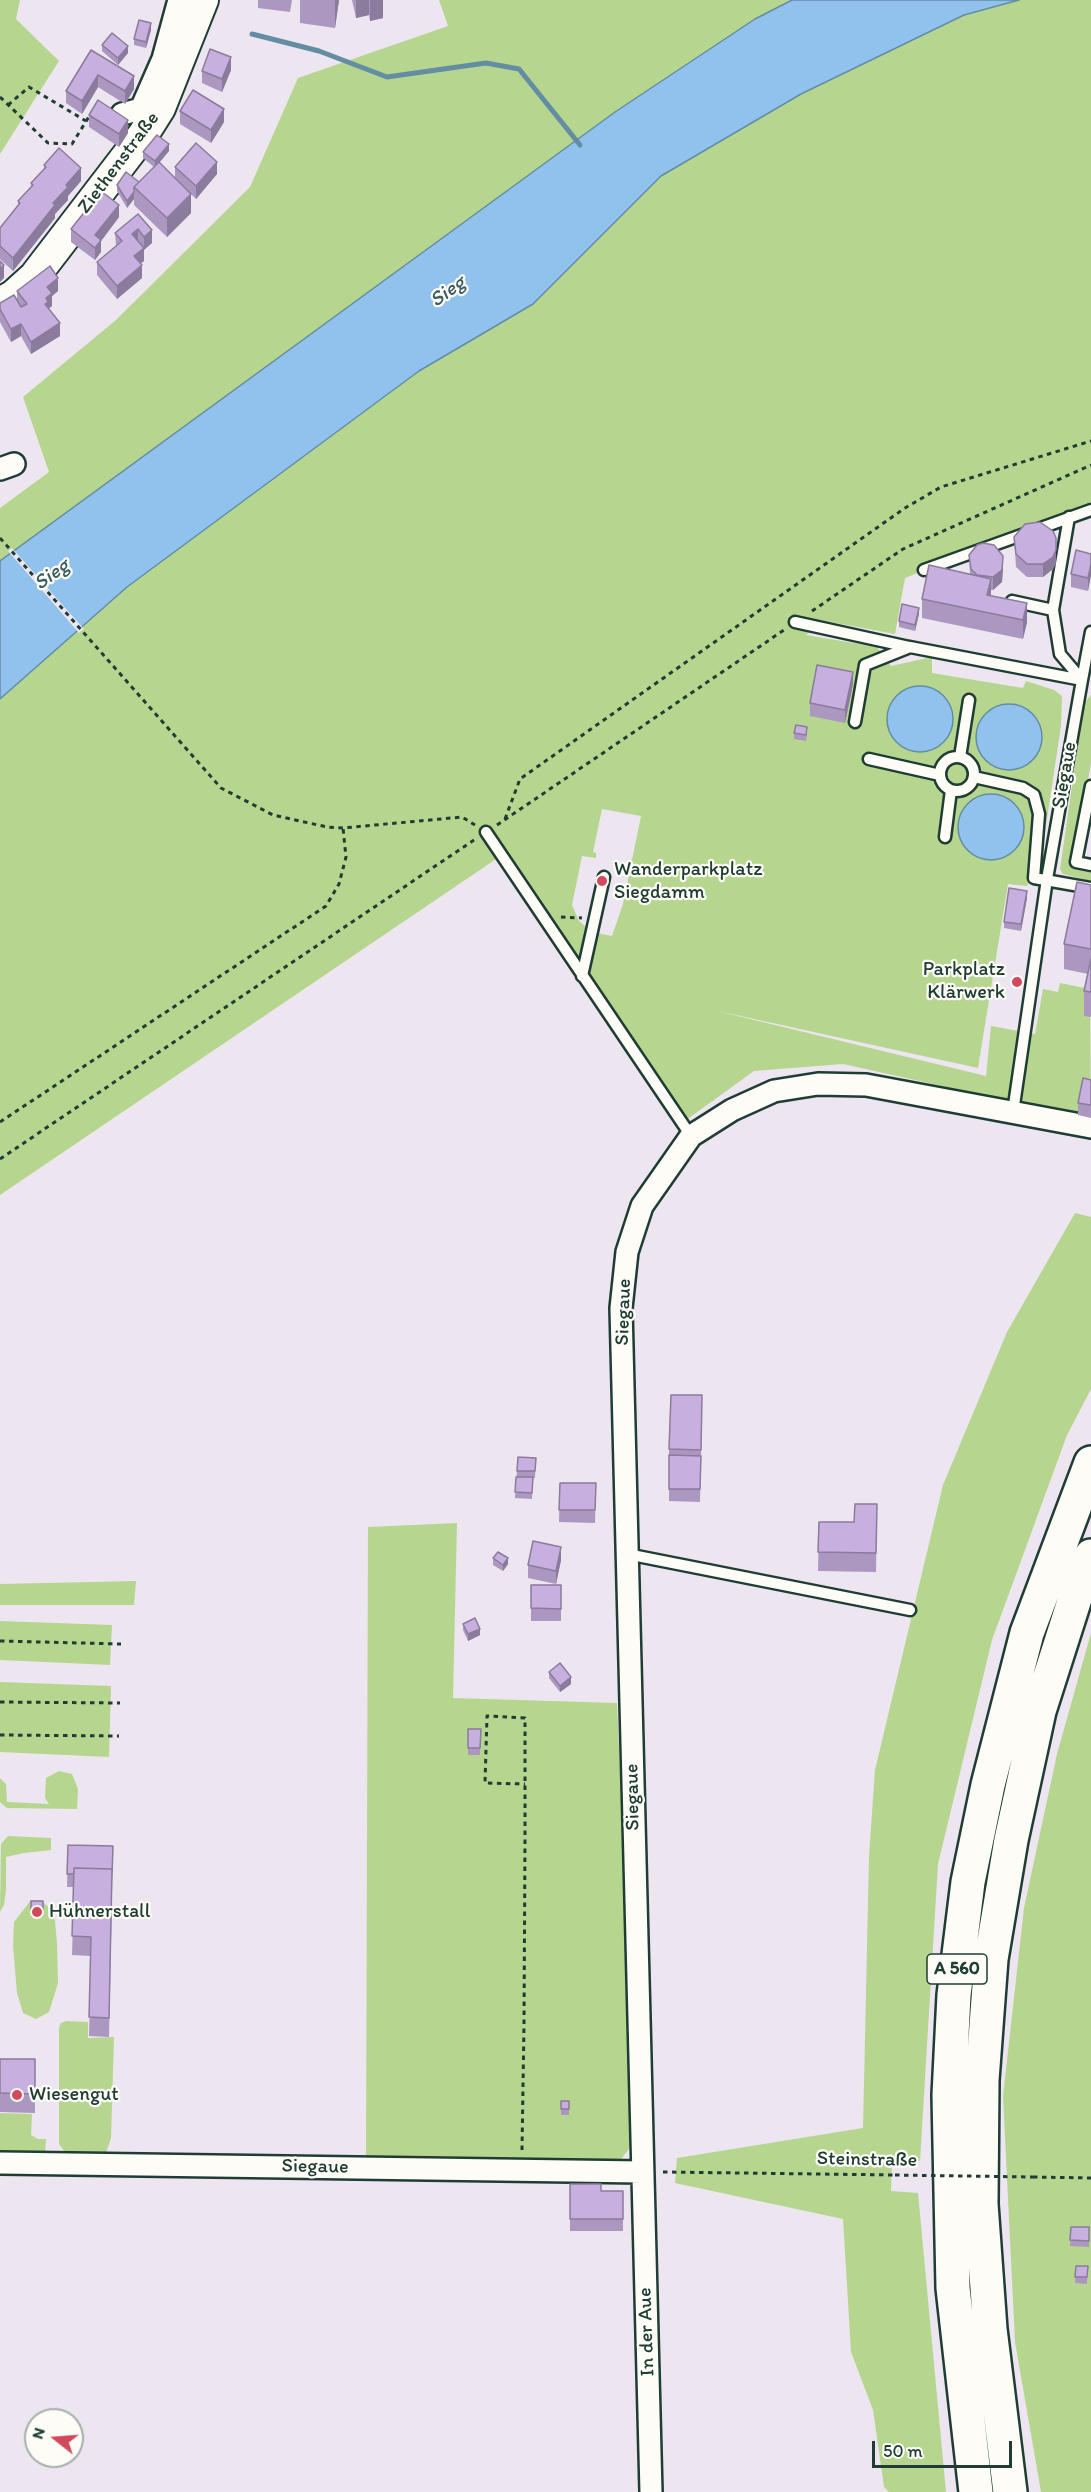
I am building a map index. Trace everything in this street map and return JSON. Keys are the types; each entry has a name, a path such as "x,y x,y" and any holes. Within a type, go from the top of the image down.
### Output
{"highway":[{"name":"A 560","path":"976,2492 952,2288 949,2095 954,1995 968,1882 988,1785 1027,1633 1091,1463"},
{"name":"A 560","path":"1010,2492 990,2329 981,2204 982,2080 991,1959 1011,1840 1039,1711 1077,1589 1091,1557"}],"main road":[{"name":"Ziethenstraße","path":"0,303 14,295 34,278 144,135 160,108 193,2"}],"street":[{"path":"122,114 141,109 163,59 193,2"},
{"name":"Siegaue","path":"0,2163 642,2172 621,1308 627,1252 642,1206 691,1136 732,1110 774,1091 818,1084 866,1085 1091,1127"},
{"name":"In der Aue","path":"642,2172 651,2492"}],"lane":[{"path":"924,570 1091,510"},
{"path":"1069,518 1053,610 1060,654 1086,676"},
{"path":"1002,599 1053,610"},
{"path":"795,622 910,647 1086,676"},
{"name":"Siegaue","path":"1013,1112 1047,879 1086,676 1091,632"},
{"path":"855,722 865,665 910,647"},
{"path":"960,757 969,700"},
{"path":"960,757 971,764 974,777 969,786 961,791 951,790 943,784 940,775 942,765 950,758 960,757"},
{"path":"869,759 940,775"},
{"path":"974,777 1023,788 1034,795 1039,814 1034,878 1091,888"},
{"path":"1091,786 1076,862 1091,865"},
{"path":"945,837 951,790"},
{"path":"486,832 691,1136"},
{"path":"582,976 604,877"},
{"path":"627,1554 910,1610"}],"path":[{"path":"8,105 29,87 86,121"},
{"path":"0,97 48,143 72,144 91,114"},
{"path":"505,820 520,778 905,507 941,487 1091,441"},
{"path":"0,1159 903,549 1091,465"},
{"path":"0,538 221,788 273,814 343,828 462,816 486,832"},
{"path":"0,1122 326,906 339,884 346,857 343,828"},
{"path":"542,915 595,919"},
{"path":"0,1641 121,1644"},
{"path":"0,1702 120,1703"},
{"path":"521,2170 524,2024 525,1784 525,1718 487,1716 485,1783 525,1784"},
{"path":"0,1735 119,1736"},
{"name":"Steinstraße","path":"642,2172 1091,2178"}],"green space":[{"path":"0,0 20,0 16,19 59,61 0,154"},
{"path":"439,0 792,0 755,19 615,112 0,561 0,508 49,472 23,397 116,320 250,187 298,78 448,26"},
{"path":"1019,0 1091,0 1091,504 905,578 895,634 825,621 806,635 877,647 891,666 932,657 932,673 1023,688 1026,681 1054,690 1062,696 1061,726 1041,859 1027,886 1008,884 978,1068 713,1010 986,1076 991,1026 1035,1034 1043,989 1058,992 1060,983 1090,989 1091,1119 843,1064 754,1071 682,1123 502,855 0,1195 0,699 127,587 419,371 533,304 661,176 801,94 964,15","holes":["602,809 641,816 623,904 612,936 592,932 579,921 572,905 582,856 596,858 596,853 593,852"]},
{"path":"1091,695 1091,763 1073,864 1091,868 1091,881 1063,874 1060,869 1084,703"},
{"path":"1075,1213 1091,1217 1091,1389 1067,1435 992,1640 938,1864 920,2161 892,2161 891,2191 918,2193 946,2492 889,2492 884,2487 873,2410 851,2352 843,2219 675,2183 677,2158 863,2128 869,1856 875,1770 943,1485 1007,1332"},
{"path":"457,1523 453,1698 617,1703 626,1917 631,2146 619,2162 366,2159 368,1527"},
{"path":"136,1581 134,1605 0,1605 0,1584"},
{"path":"0,1621 112,1625 110,1665 0,1660"},
{"path":"1091,1633 1091,2492 1041,2492 1015,2342 1003,2096 1024,1908 1057,1754"},
{"path":"0,1682 111,1686 109,1757 0,1752"},
{"path":"59,1771 72,1774 78,1789 77,1809 7,1808 0,1802 0,1778 6,1784 7,1802 49,1804 45,1798 46,1778"},
{"path":"8,1836 51,1838 51,1850 6,1857 6,1890 4,1905 0,1912 1,1844"},
{"path":"31,1900 41,1901 49,1907 55,1921 57,1943 58,1983 49,2012 36,2019 23,2013 17,1993 13,1946 14,1922"},
{"path":"66,2021 88,2022 88,2038 114,2037 111,2138 106,2153 67,2155 59,2144 59,2028 61,2023"},
{"path":"0,2113 32,2114 31,2135 38,2139 46,2139 45,2155 0,2154"}],"water":[{"name":"Sieg","path":"792,0 1019,0 964,15 801,94 661,176 533,304 419,371 127,587 0,699 0,561 615,112 755,19"},
{"path":"920,686 933,689 943,696 950,706 953,719 950,732 943,742 933,749 920,752 907,749 897,742 890,732 887,719 890,706 897,696 907,689"},
{"path":"1009,704 1022,707 1032,714 1039,724 1042,737 1039,750 1032,760 1022,767 1009,770 996,767 986,760 979,750 976,737 979,724 986,714 996,707"},
{"path":"991,794 1004,797 1014,804 1021,814 1024,827 1021,840 1014,850 1004,857 991,860 978,857 968,850 961,840 958,827 961,814 968,804 978,797"}],"pier":[{"path":"12,548 84,629 79,633 8,551"}],"building":[{"path":"139,20 151,23 146,42 134,39"},
{"path":"112,33 128,46 118,58 102,45"},
{"path":"210,49 231,57 222,79 202,71"},
{"path":"91,50 134,76 125,91 98,75 82,101 66,91"},
{"path":"193,90 224,109 211,130 180,111"},
{"path":"98,100 128,120 119,134 89,115"},
{"path":"157,135 169,144 155,161 143,152"},
{"path":"196,143 217,162 196,186 175,167"},
{"path":"59,148 81,168 13,258 0,246 0,228 20,203 18,201 33,185 31,183 46,167 44,165"},
{"path":"159,162 191,194 167,218 134,187"},
{"path":"126,172 139,182 127,201 117,185"},
{"path":"101,191 119,205 95,235 101,240 95,248 71,229"},
{"path":"138,214 152,230 144,237 138,229 132,234 144,248 134,256 142,265 117,286 97,262 122,241 115,233"},
{"path":"50,266 58,278 47,287 52,293 46,298 48,302 45,304 60,323 31,342 21,324 11,329 0,309 0,303 14,295 21,307 27,304 17,291"},
{"path":"1040,522 1053,531 1056,538 1056,550 1053,557 1043,564 1027,564 1016,554 1014,537 1025,524"},
{"path":"983,543 994,545 1003,556 1002,570 993,577 977,575 971,569 969,555 977,545"},
{"path":"1076,550 1091,554 1088,578 1071,574"},
{"path":"929,565 991,579 987,595 1027,603 1023,620 922,599"},
{"path":"902,604 919,608 915,625 899,621"},
{"path":"817,665 853,672 845,710 810,703"},
{"path":"796,725 807,727 806,735 794,733"},
{"path":"1077,882 1091,885 1091,949 1064,944"},
{"path":"1009,888 1027,891 1021,924 1004,922"},
{"path":"1091,959 1091,992 1084,991"},
{"path":"1083,1078 1091,1080 1091,1105 1078,1103"},
{"path":"671,1395 702,1395 701,1450 669,1449"},
{"path":"669,1455 701,1456 700,1489 669,1489"},
{"path":"518,1457 536,1458 535,1471 517,1471"},
{"path":"516,1477 533,1477 532,1493 515,1492"},
{"path":"560,1483 596,1483 595,1510 559,1510"},
{"path":"855,1504 877,1504 876,1553 818,1552 819,1522 854,1522"},
{"path":"533,1541 561,1547 556,1571 528,1565"},
{"path":"498,1552 508,1558 503,1565 493,1558"},
{"path":"531,1585 561,1585 561,1609 531,1608"},
{"path":"475,1618 480,1629 468,1634 463,1624"},
{"path":"560,1663 571,1677 560,1686 549,1672"},
{"path":"468,1729 481,1729 480,1748 468,1748"},
{"path":"68,1845 113,1846 112,1875 112,1869 74,1868 74,1874 67,1874"},
{"path":"74,1868 112,1869 109,2018 89,2017 91,1937 72,1936"},
{"path":"31,1901 43,1901 43,1911 31,1911"},
{"path":"0,2059 35,2059 35,2094 0,2093"},
{"path":"561,2101 569,2101 569,2109 561,2109"},
{"path":"570,2184 601,2184 601,2191 623,2191 623,2219 570,2219"},
{"path":"1071,2227 1089,2227 1089,2241 1070,2240"},
{"path":"1076,2266 1088,2266 1087,2277 1075,2277"}],"waterway":[{"path":"252,34 319,51 387,77 486,63 519,69 580,145"}],"place":[{"name":"Wanderparkplatz Siegdamm","path":"602,881"},
{"name":"Parkplatz Klärwerk","path":"1017,982"},
{"name":"Hühnerstall","path":"37,1912"},
{"name":"Wiesengut","path":"17,2095"}]}
